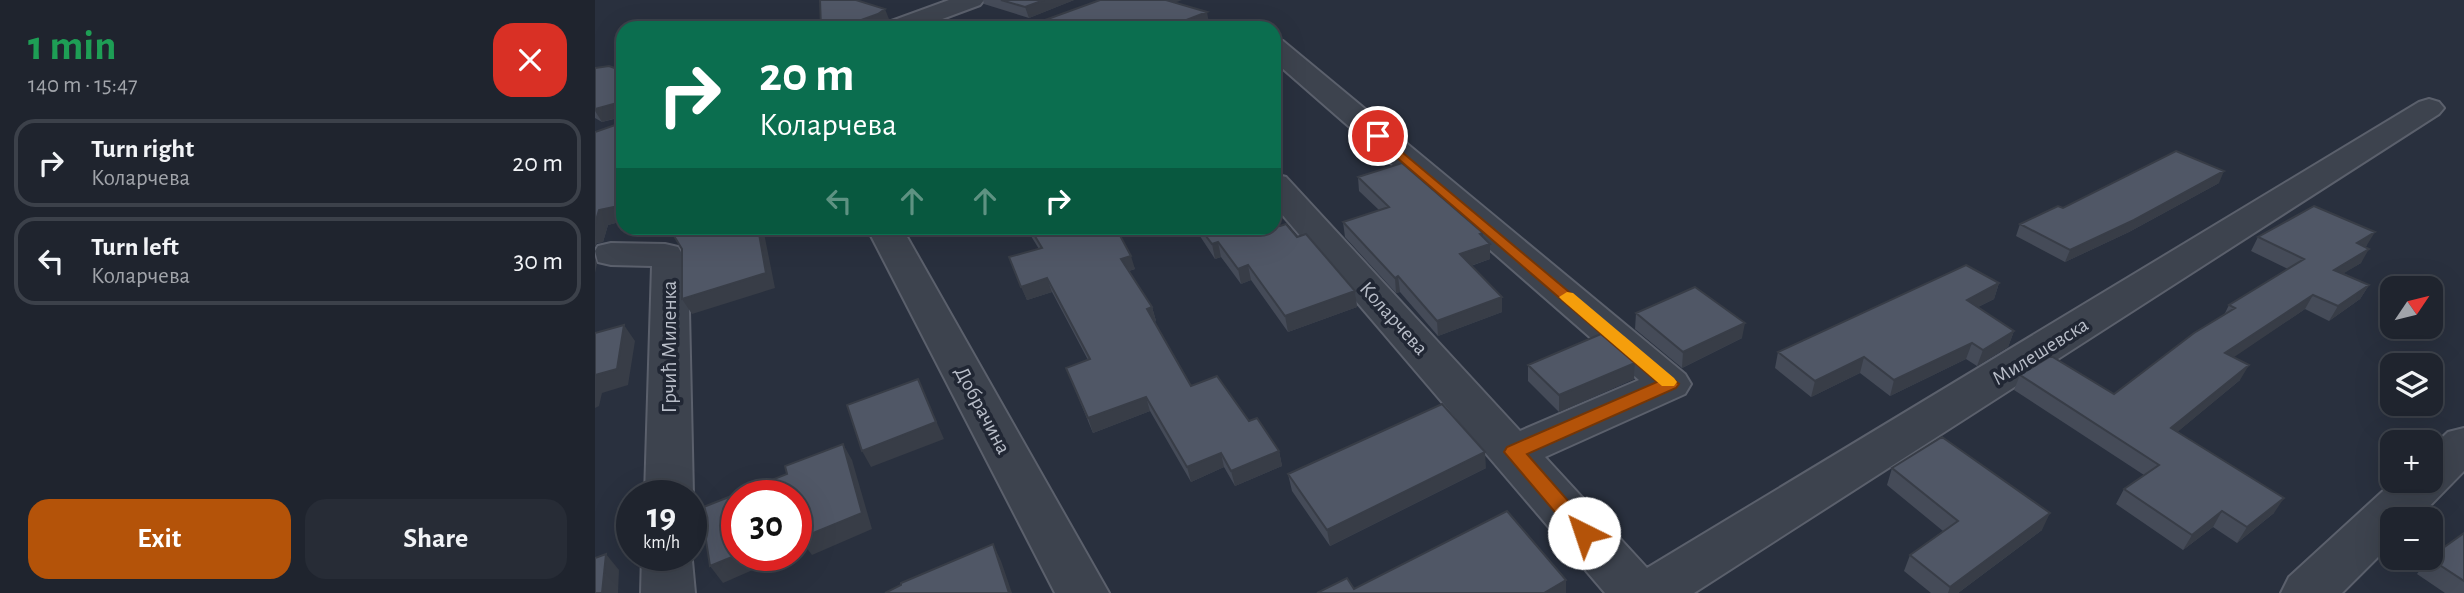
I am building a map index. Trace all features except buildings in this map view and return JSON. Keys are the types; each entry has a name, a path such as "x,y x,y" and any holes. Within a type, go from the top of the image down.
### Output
{"street":[{"path":"914,21 972,0"},
{"path":"1281,53 1670,384 1514,452"},
{"name":"Милешевска","path":"1651,593 2429,108"},
{"name":"Коларчева","path":"1281,192 1637,593"},
{"name":"Добрачина","path":"888,235 1081,593"},
{"name":"Грчић Миленка","path":"611,254 666,255 670,264 669,480"},
{"path":"2443,464 2464,444"},
{"path":"2308,593 2412,493"},
{"path":"668,593 669,571"}],"slow traffic":[{"path":"1567,297 1668,382"}],"route":[{"path":"1378,136 1670,384 1514,452 1584,533"}]}
